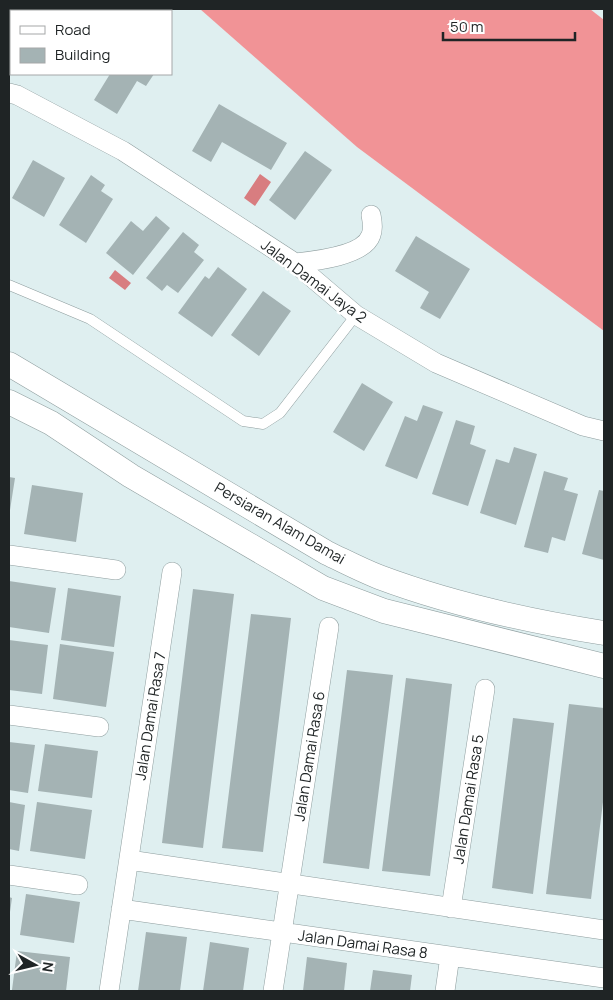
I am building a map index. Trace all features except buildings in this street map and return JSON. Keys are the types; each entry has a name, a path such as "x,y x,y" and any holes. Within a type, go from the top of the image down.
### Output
{"street":[{"name":"Jalan Damai Jaya 2","path":"9,93 18,95 123,151 295,263 356,315 436,363 583,426 604,431"},
{"path":"295,263 327,259 353,250 365,243 371,236 373,224 371,215"},
{"name":"Persiaran Alam Damai","path":"9,364 327,553 379,577 467,605 558,626 604,633"},
{"path":"9,402 50,423 131,476 323,588 384,611 604,666"},
{"path":"9,555 116,570"},
{"name":"Jalan Damai Rasa 7","path":"109,991 172,572"},
{"name":"Jalan Damai Rasa 6","path":"273,991 329,627"},
{"name":"Jalan Damai Rasa 5","path":"451,908 485,689"},
{"path":"9,715 99,727"},
{"path":"129,860 604,930"},
{"path":"9,876 78,885"},
{"name":"Jalan Damai Rasa 8","path":"121,909 604,978"},
{"path":"445,991 450,956"}],"lane":[{"path":"9,286 90,319 243,421 263,424 280,413 356,315"}],"shaded area":[{"path":"200,9 590,9 604,20 604,331 357,147"},
{"path":"260,174 271,182 255,206 244,198"},
{"path":"115,270 131,283 125,290 109,278"}]}
